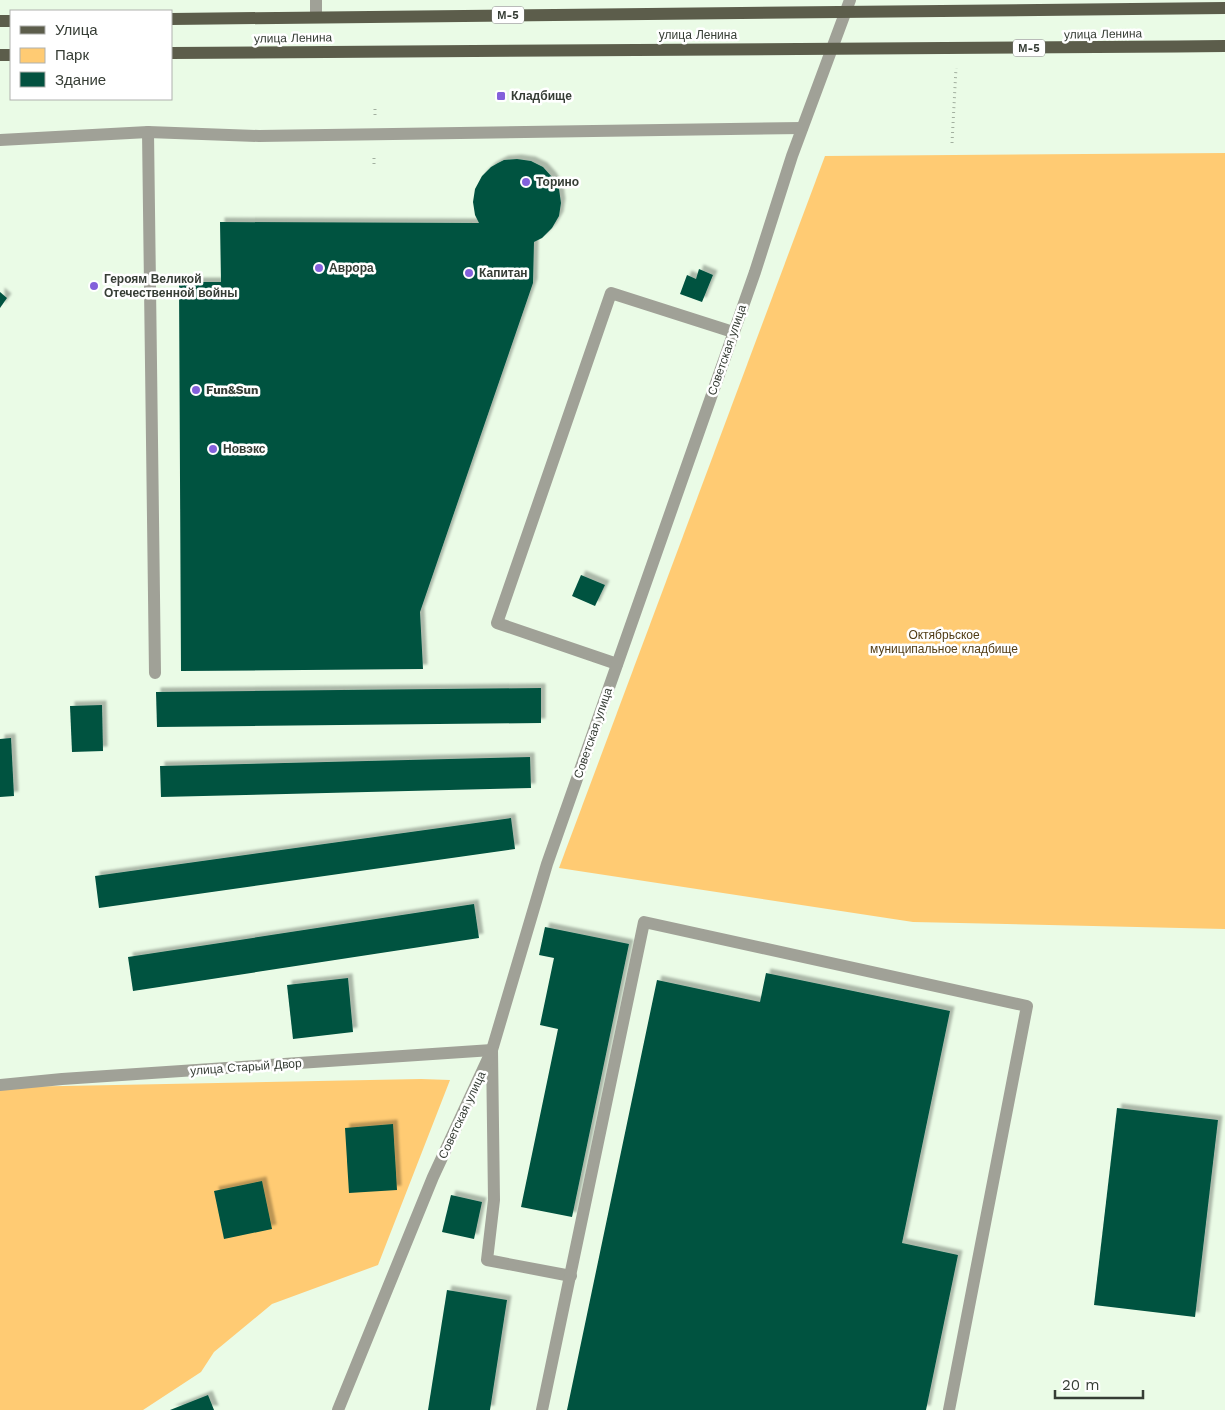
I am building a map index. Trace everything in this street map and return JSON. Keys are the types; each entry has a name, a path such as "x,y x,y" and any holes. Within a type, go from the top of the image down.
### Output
{"main road":[{"name":"улица Ленина","path":"172,19 847,6 1134,4 1225,8"},
{"name":"улица Ленина","path":"172,53 1225,46"}],"street":[{"path":"316,0 316,17"},
{"name":"Советская улица","path":"338,1410 433,1177 492,1050 547,864 733,332 802,128 847,6"},
{"path":"0,140 148,132 259,136 802,128"},
{"path":"148,132 155,673"},
{"path":"616,664 497,622 611,293 733,332"},
{"path":"542,1410 644,922 1027,1006 950,1410"},
{"path":"492,1050 494,1200 487,1260 570,1276"},
{"name":"улица Старый Двор","path":"0,1085 62,1079 492,1050"}],"green space":[{"name":"Октябрьское муниципальное кладбище","path":"1225,153 1225,929 913,922 559,868 825,156"},
{"path":"450,1080 378,1265 272,1304 214,1352 201,1372 143,1410 0,1410 0,1090 13,1087"}],"building":[{"path":"504,160 531,161 543,167 552,177 559,189 561,203 559,216 552,228 542,238 534,242 533,283 420,612 423,669 181,671 179,282 221,282 220,222 479,223 475,215 473,202 475,189 482,176 491,167"},
{"path":"699,269 713,275 702,302 680,294 687,275 696,279"},
{"path":"0,292 7,298 0,308"},
{"path":"581,575 605,585 595,606 572,596"},
{"path":"541,688 541,723 157,727 156,692"},
{"path":"102,705 103,751 72,752 70,706"},
{"path":"11,738 14,796 0,797 0,739"},
{"path":"530,757 531,788 161,797 160,766"},
{"path":"511,818 515,849 99,908 95,876"},
{"path":"474,904 479,938 133,991 128,957"},
{"path":"545,927 629,944 572,1217 521,1207 558,1029 540,1025 554,958 539,955"},
{"path":"766,973 950,1011 902,1243 958,1255 926,1410 567,1410 657,980 760,1002"},
{"path":"348,978 353,1032 293,1039 287,985"},
{"path":"1117,1108 1218,1120 1195,1317 1094,1305"},
{"path":"393,1124 397,1190 349,1193 345,1128"},
{"path":"262,1181 272,1229 224,1239 214,1191"},
{"path":"451,1195 482,1202 474,1239 442,1232"},
{"path":"447,1290 507,1300 490,1410 428,1410"},
{"path":"208,1395 214,1410 170,1410"}],"place":[{"name":"Кладбище","path":"501,96"},
{"name":"Торино","path":"526,182"},
{"name":"Аврора","path":"319,268"},
{"name":"Капитан","path":"469,273"},
{"name":"Героям Великой Отечественной войны","path":"94,286"},
{"name":"Fun&Sun","path":"196,390"},
{"name":"Новэкс","path":"213,449"}]}
